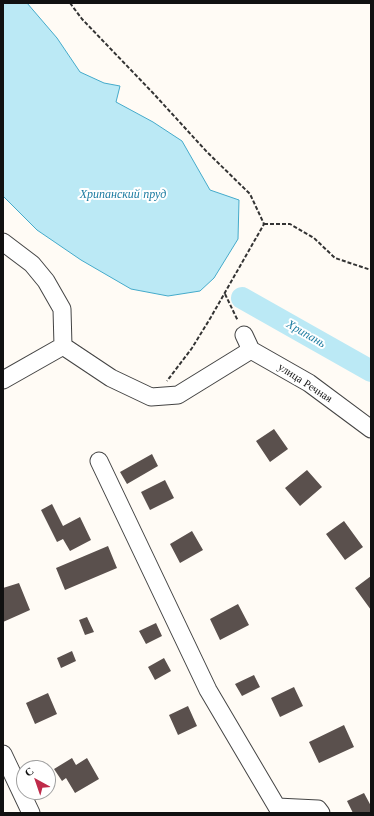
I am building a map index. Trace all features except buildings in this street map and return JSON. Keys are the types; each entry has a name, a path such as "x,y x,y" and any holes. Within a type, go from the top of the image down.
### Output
{"street":[{"path":"3,242 32,264 46,281 62,309 63,346"},
{"path":"63,346 111,378 151,398 178,395 251,350 244,335"},
{"path":"3,380 63,346"},
{"name":"улица Речная","path":"251,350 309,383 371,429"},
{"path":"99,461 208,690 277,807 319,811"},
{"path":"3,754 31,813"}],"path":[{"path":"70,3 82,19 148,87 207,152 250,194 264,224"},
{"path":"264,224 290,224 314,238 335,258 371,270"},
{"path":"151,398 165,383 192,348 225,294 264,224"},
{"path":"225,294 244,335"}],"water":[{"name":"Хрипанский пруд","path":"3,3 27,3 57,38 80,72 104,83 120,86 116,102 153,122 182,141 210,190 239,200 238,239 214,278 200,291 168,296 131,289 81,260 37,230 3,196"}],"waterway":[{"name":"Хрипань","path":"242,298 371,371"}]}
